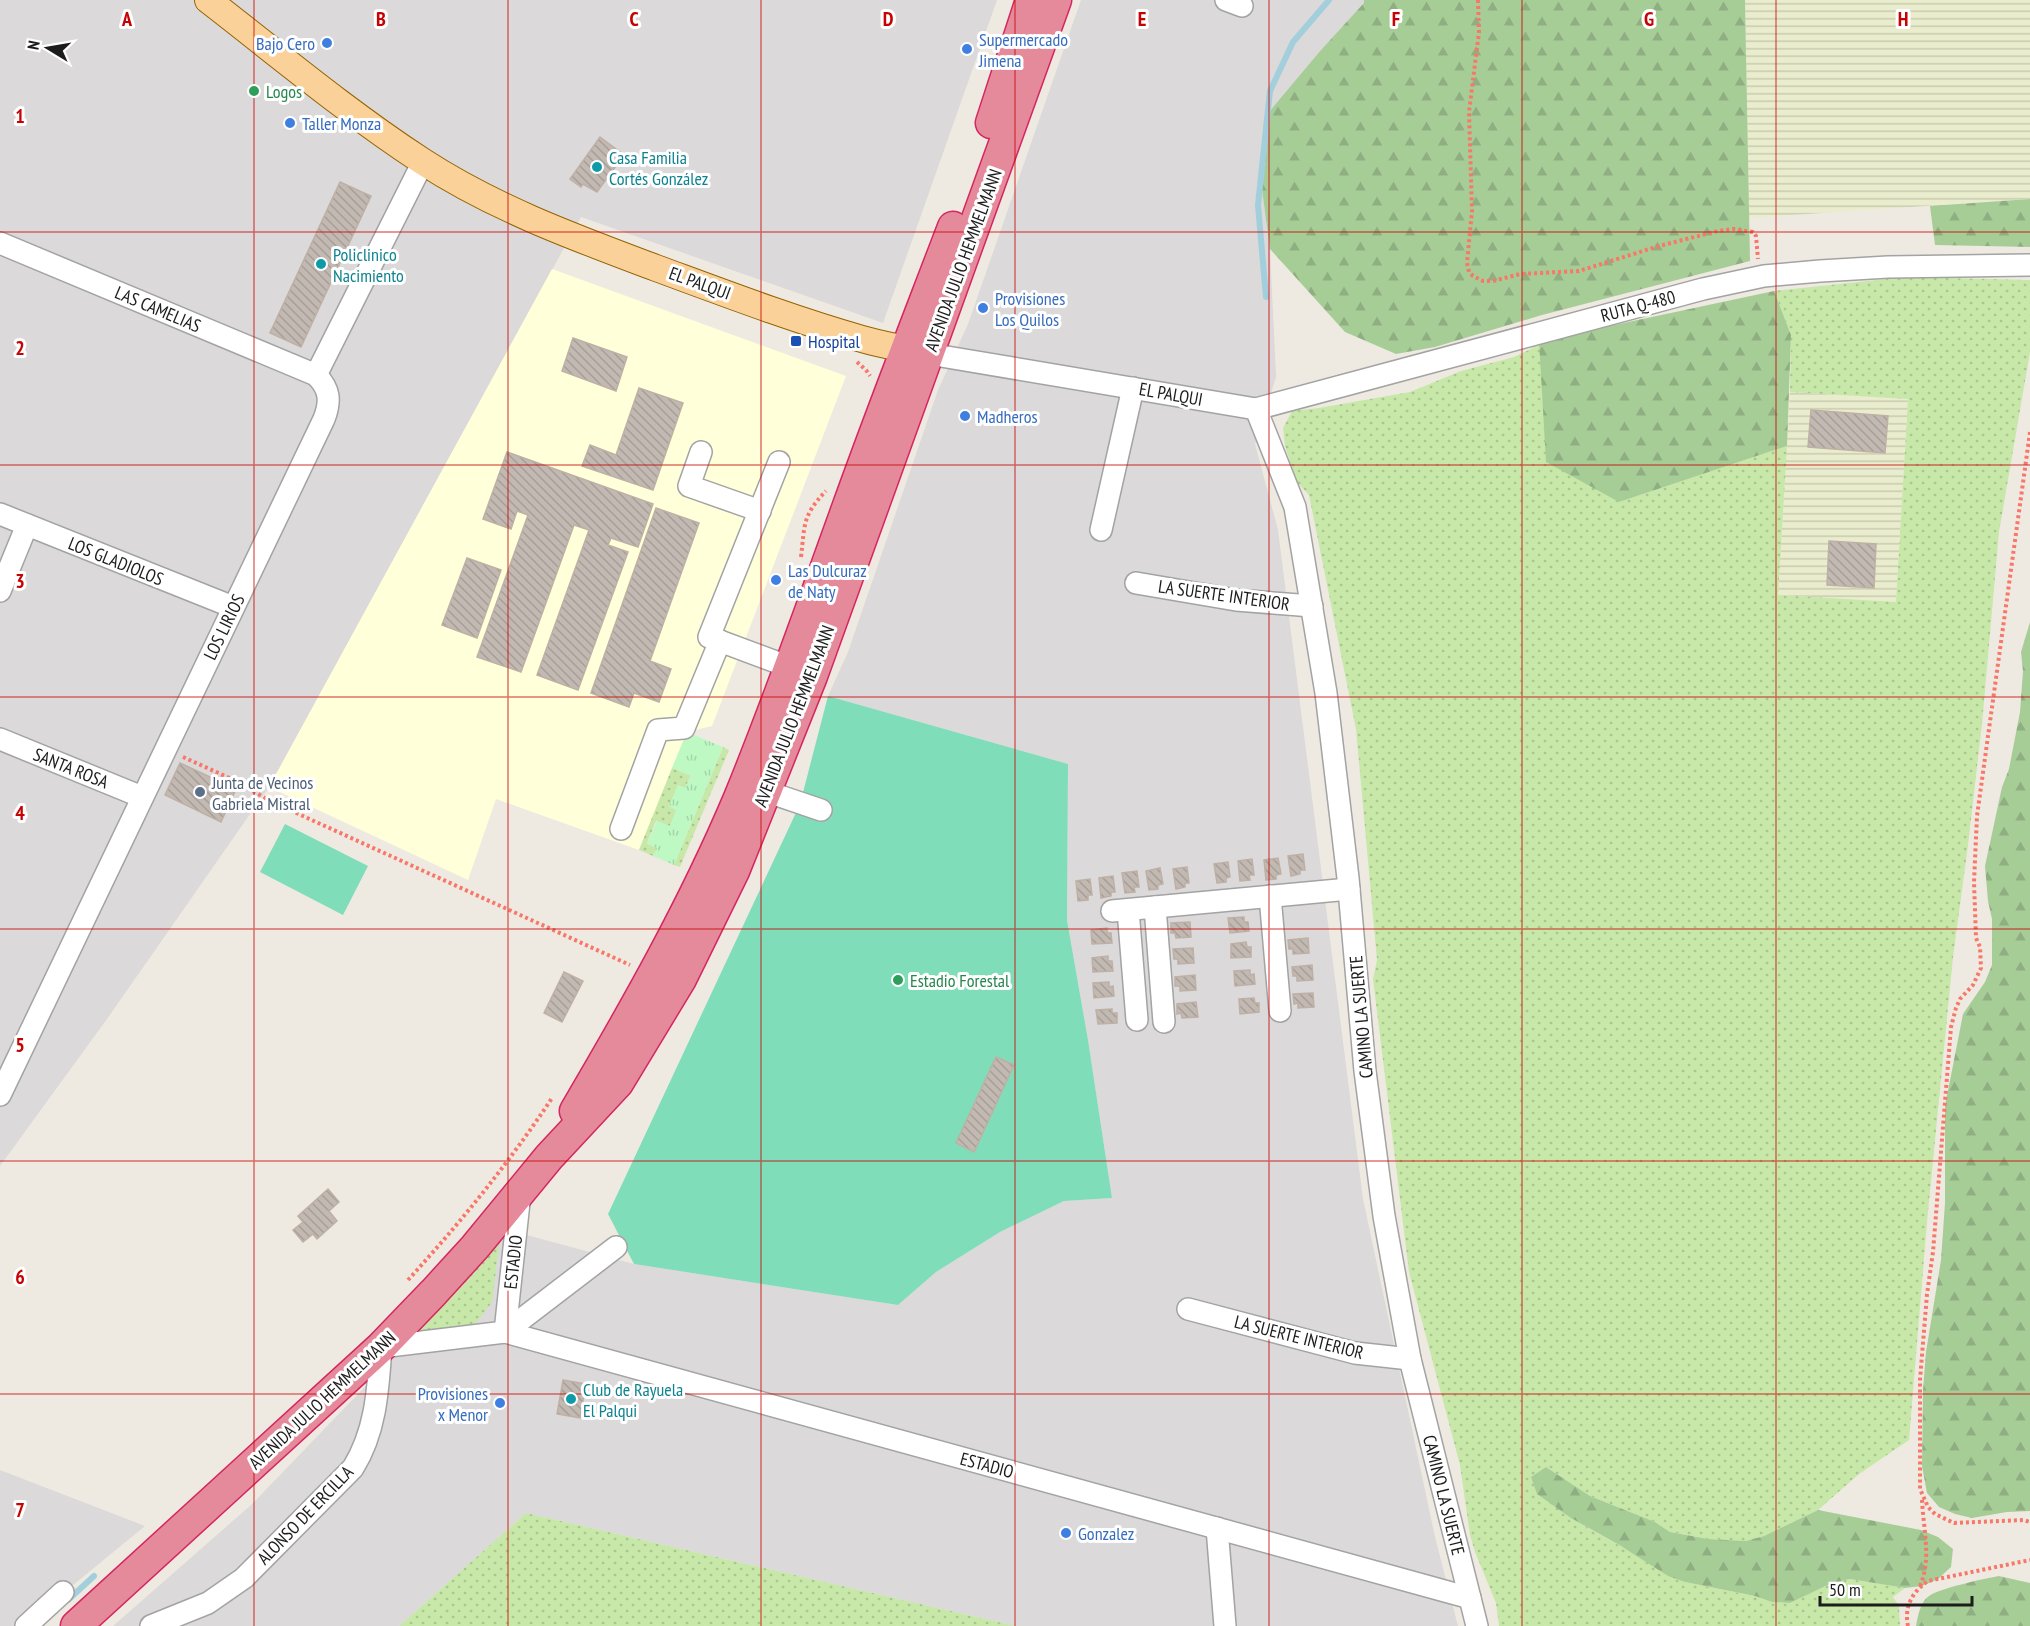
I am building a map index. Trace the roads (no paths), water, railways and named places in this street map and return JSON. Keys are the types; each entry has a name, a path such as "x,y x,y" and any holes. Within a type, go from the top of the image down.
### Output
{"highway":[{"name":"AVENIDA JULIO HEMMELMANN","path":"917,351 1031,0"},
{"name":"AVENIDA JULIO HEMMELMANN","path":"76,1626 381,1347 434,1293 549,1157 618,1083 681,979 734,871 765,791 801,671 917,351 1056,0"},
{"name":"AVENIDA JULIO HEMMELMANN","path":"549,1157 639,1001 691,904 739,798 801,671"}],"main road":[{"name":"EL PALQUI","path":"208,0 356,115 423,162 476,192 590,243 800,319 863,339 917,351"}],"street":[{"path":"316,375 423,162"},
{"name":"LAS CAMELIAS","path":"0,243 316,375"},
{"name":"RUTA Q-480","path":"1256,409 1703,289 1759,278 1888,267 2030,265"},
{"name":"EL PALQUI","path":"917,351 1256,409"},
{"name":"LOS LIRIOS","path":"0,1095 328,409 329,394 323,382 316,375"},
{"path":"1101,530 1133,388"},
{"name":"CAMINO LA SUERTE","path":"1256,409 1295,507 1326,693 1349,889 1367,1082 1384,1216 1410,1359 1477,1626"},
{"path":"701,452 689,486 760,511"},
{"path":"778,462 709,637 801,671"},
{"name":"LOS GLADIOLOS","path":"0,514 233,607"},
{"path":"0,591 27,525"},
{"name":"LA SUERTE INTERIOR","path":"1136,583 1236,600 1312,606"},
{"path":"621,829 658,730 684,728 720,641"},
{"name":"SANTA ROSA","path":"0,739 142,797"},
{"path":"765,791 821,810"},
{"path":"1137,1020 1120,910 1349,889"},
{"path":"1270,896 1280,1011"},
{"path":"1155,907 1164,1022"},
{"name":"ESTADIO","path":"505,1332 520,1191"},
{"path":"505,1332 616,1247"},
{"name":"LA SUERTE INTERIOR","path":"1188,1309 1355,1353 1410,1359"},
{"name":"ESTADIO","path":"381,1347 505,1332 1470,1598"},
{"name":"ALONSO DE ERCILLA","path":"151,1626 208,1604 244,1578 353,1468 370,1435 377,1403 381,1347"},
{"path":"1217,1528 1225,1626"},
{"path":"26,1626 63,1592"}],"waterway":[{"path":"1266,297 1258,205 1270,91 1293,42 1329,0"},
{"path":"68,1600 94,1576"}],"place":[{"name":"Bajo Cero","path":"327,43"},
{"name":"Supermercado Jimena","path":"967,49"},
{"name":"Logos","path":"254,91"},
{"name":"Taller Monza","path":"290,123"},
{"name":"Casa Familia Cortés González","path":"597,167"},
{"name":"Policlinico Nacimiento","path":"321,264"},
{"name":"Provisiones Los Quilos","path":"983,308"},
{"name":"Hospital","path":"796,341"},
{"name":"Madheros","path":"965,416"},
{"name":"Las Dulcuraz de Naty","path":"776,580"},
{"name":"Junta de Vecinos Gabriela Mistral","path":"200,792"},
{"name":"Estadio Forestal","path":"898,980"},
{"name":"Club de Rayuela El Palqui","path":"571,1399"},
{"name":"Provisiones x Menor","path":"500,1403"},
{"name":"Gonzalez","path":"1066,1533"}]}
